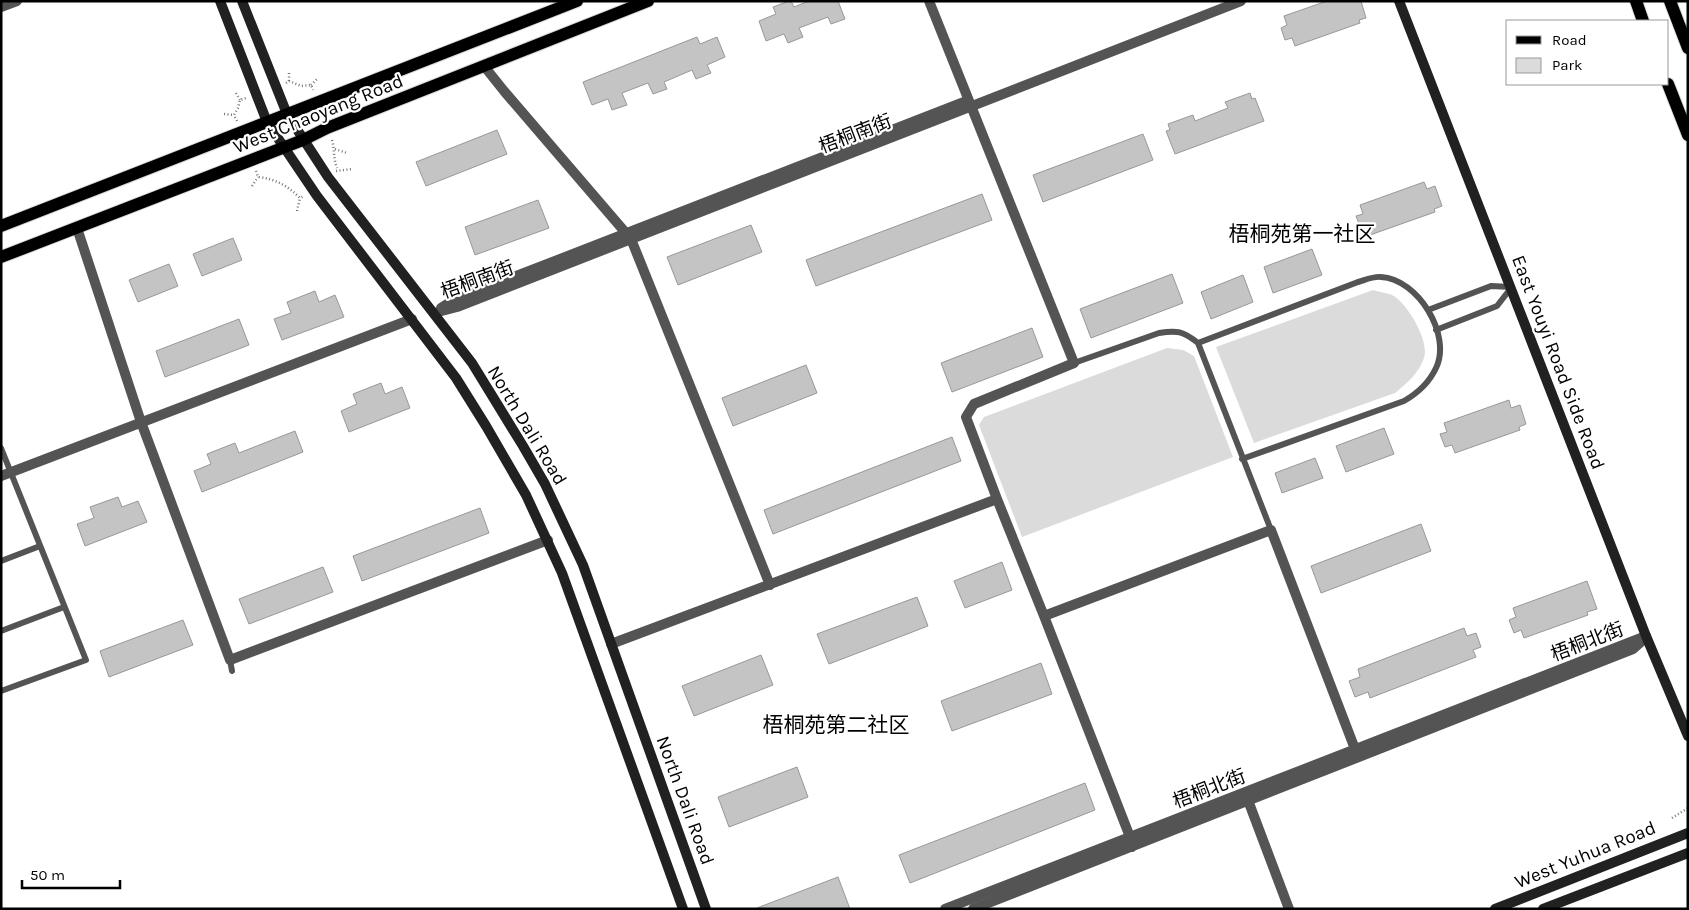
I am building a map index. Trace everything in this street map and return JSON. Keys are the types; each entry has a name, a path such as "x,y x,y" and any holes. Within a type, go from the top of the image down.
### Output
{"main road":[{"name":"North Dali Road","path":"220,1 267,122 317,196 456,378 526,496 562,573 682,909"},
{"name":"North Dali Road","path":"242,1 287,114 328,177 472,364 545,484 583,565 706,909"},
{"name":"West Chaoyang Road","path":"1,226 577,1"},
{"name":"West Chaoyang Road","path":"1,257 304,140 327,128 648,1"},
{"name":"East Youyi Road Side Road","path":"1399,1 1646,636 1688,736"},
{"path":"1636,1 1643,20"},
{"path":"1670,1 1688,48"},
{"path":"1668,85 1688,135"},
{"name":"West Yuhua Road","path":"1495,909 1688,833"},
{"name":"West Yuhua Road","path":"1543,909 1688,853"}],"street":[{"path":"1,8 18,1"},
{"path":"928,1 1074,363 974,404 966,417 1131,842"},
{"name":"梧桐南街","path":"970,103 1224,1"},
{"name":"梧桐南街","path":"434,313 457,307 629,235 970,103 1241,1"},
{"path":"484,66 629,235 770,585"},
{"path":"77,228 141,422 231,666 548,540"},
{"path":"6,474 412,320"},
{"path":"611,644 997,499"},
{"path":"1044,616 1270,530 1356,754"},
{"name":"梧桐北街","path":"945,909 1131,842 1247,797 1646,636"},
{"path":"1247,797 1289,909"},
{"name":"梧桐北街","path":"973,909 1131,842"}],"lane":[{"path":"1198,343 1358,282 1380,277 1396,280 1412,290 1428,310 1436,330 1440,348 1437,367 1419,392 1404,401 1242,459"},
{"path":"1428,310 1491,286 1512,288"},
{"path":"1436,330 1497,306 1512,288"},
{"path":"1074,363 1158,333 1173,330 1187,334 1198,343 1270,530"},
{"path":"1,448 6,474 40,546 86,660 1,691"},
{"path":"1,561 40,546"},
{"path":"1,631 64,607"}],"path":[{"path":"289,73 290,81"},
{"path":"311,85 318,78"},
{"path":"236,93 240,100"},
{"path":"224,114 234,115"},
{"path":"335,149 347,153"},
{"path":"338,170 352,169"},
{"path":"252,186 258,177"},
{"path":"297,211 300,198"},
{"path":"1672,818 1688,808"}],"green space":[{"path":"1373,290 1392,295 1398,299 1416,323 1424,342 1425,351 1422,363 1416,373 1395,393 1254,443 1216,347"},
{"path":"1167,348 1183,350 1194,356 1233,457 1022,537 979,425 984,417"}],"building":[{"path":"791,1 794,7 809,1 838,1 845,19 831,24 828,17 799,28 803,37 788,43 784,34 766,41 759,21 776,14 773,7"},
{"path":"1327,1 1361,1 1366,18 1359,20 1360,23 1295,46 1292,38 1285,40 1281,28 1287,25 1284,16"},
{"path":"697,37 700,44 717,37 725,57 707,65 711,73 696,79 692,70 664,82 667,89 653,94 648,83 622,93 627,105 612,110 608,99 592,105 583,82"},
{"path":"1250,93 1252,99 1255,98 1264,121 1175,154 1166,131 1170,130 1168,124 1193,115 1195,121 1228,108 1225,102"},
{"path":"497,130 507,154 426,186 416,162"},
{"path":"1143,134 1153,160 1043,202 1033,175"},
{"path":"1424,182 1427,189 1435,186 1442,206 1434,209 1435,212 1370,235 1368,227 1361,229 1356,216 1363,214 1360,205"},
{"path":"982,194 992,220 816,286 806,260"},
{"path":"538,200 549,228 475,255 465,227"},
{"path":"751,225 762,252 678,285 667,257"},
{"path":"233,238 242,260 202,276 193,254"},
{"path":"1312,249 1322,275 1273,293 1264,267"},
{"path":"169,264 178,286 138,302 129,280"},
{"path":"1172,274 1183,303 1091,338 1080,309"},
{"path":"1243,275 1253,302 1211,319 1201,292"},
{"path":"315,291 319,302 335,295 344,317 282,340 274,319 291,313 287,302"},
{"path":"239,319 249,345 165,377 156,351"},
{"path":"1032,328 1043,357 952,392 941,363"},
{"path":"806,365 817,393 733,426 722,398"},
{"path":"381,383 385,394 402,387 410,408 349,432 341,411 357,404 353,394"},
{"path":"1509,400 1511,408 1520,405 1526,424 1519,427 1520,430 1455,453 1452,445 1445,447 1440,434 1447,432 1444,423"},
{"path":"1384,428 1394,454 1346,472 1336,446"},
{"path":"295,431 303,452 202,492 194,471 211,464 207,454 235,443 239,453"},
{"path":"952,437 961,461 773,534 764,510"},
{"path":"1315,458 1323,478 1282,493 1275,473"},
{"path":"118,497 122,507 138,501 147,522 85,546 77,524 94,518 90,507"},
{"path":"480,508 489,533 362,581 353,556"},
{"path":"1421,524 1431,551 1321,593 1311,566"},
{"path":"1002,562 1012,590 965,608 954,581"},
{"path":"323,567 333,592 249,624 239,599"},
{"path":"1587,581 1597,609 1587,612 1588,615 1524,638 1521,630 1514,633 1509,620 1516,617 1513,608"},
{"path":"917,597 928,626 829,664 817,634"},
{"path":"183,620 193,645 109,677 100,651"},
{"path":"1464,628 1467,636 1476,633 1481,647 1473,650 1476,657 1370,698 1368,692 1355,697 1349,681 1360,677 1358,669"},
{"path":"761,655 773,685 694,716 682,686"},
{"path":"1041,663 1052,694 952,731 941,701"},
{"path":"797,767 808,797 729,827 718,797"},
{"path":"1085,783 1095,810 910,883 899,855"},
{"path":"838,877 850,909 757,909 757,908"}],"district":[{"name":"梧桐苑第一社区","path":"1302,234"},
{"name":"梧桐苑第二社区","path":"836,725"}]}
